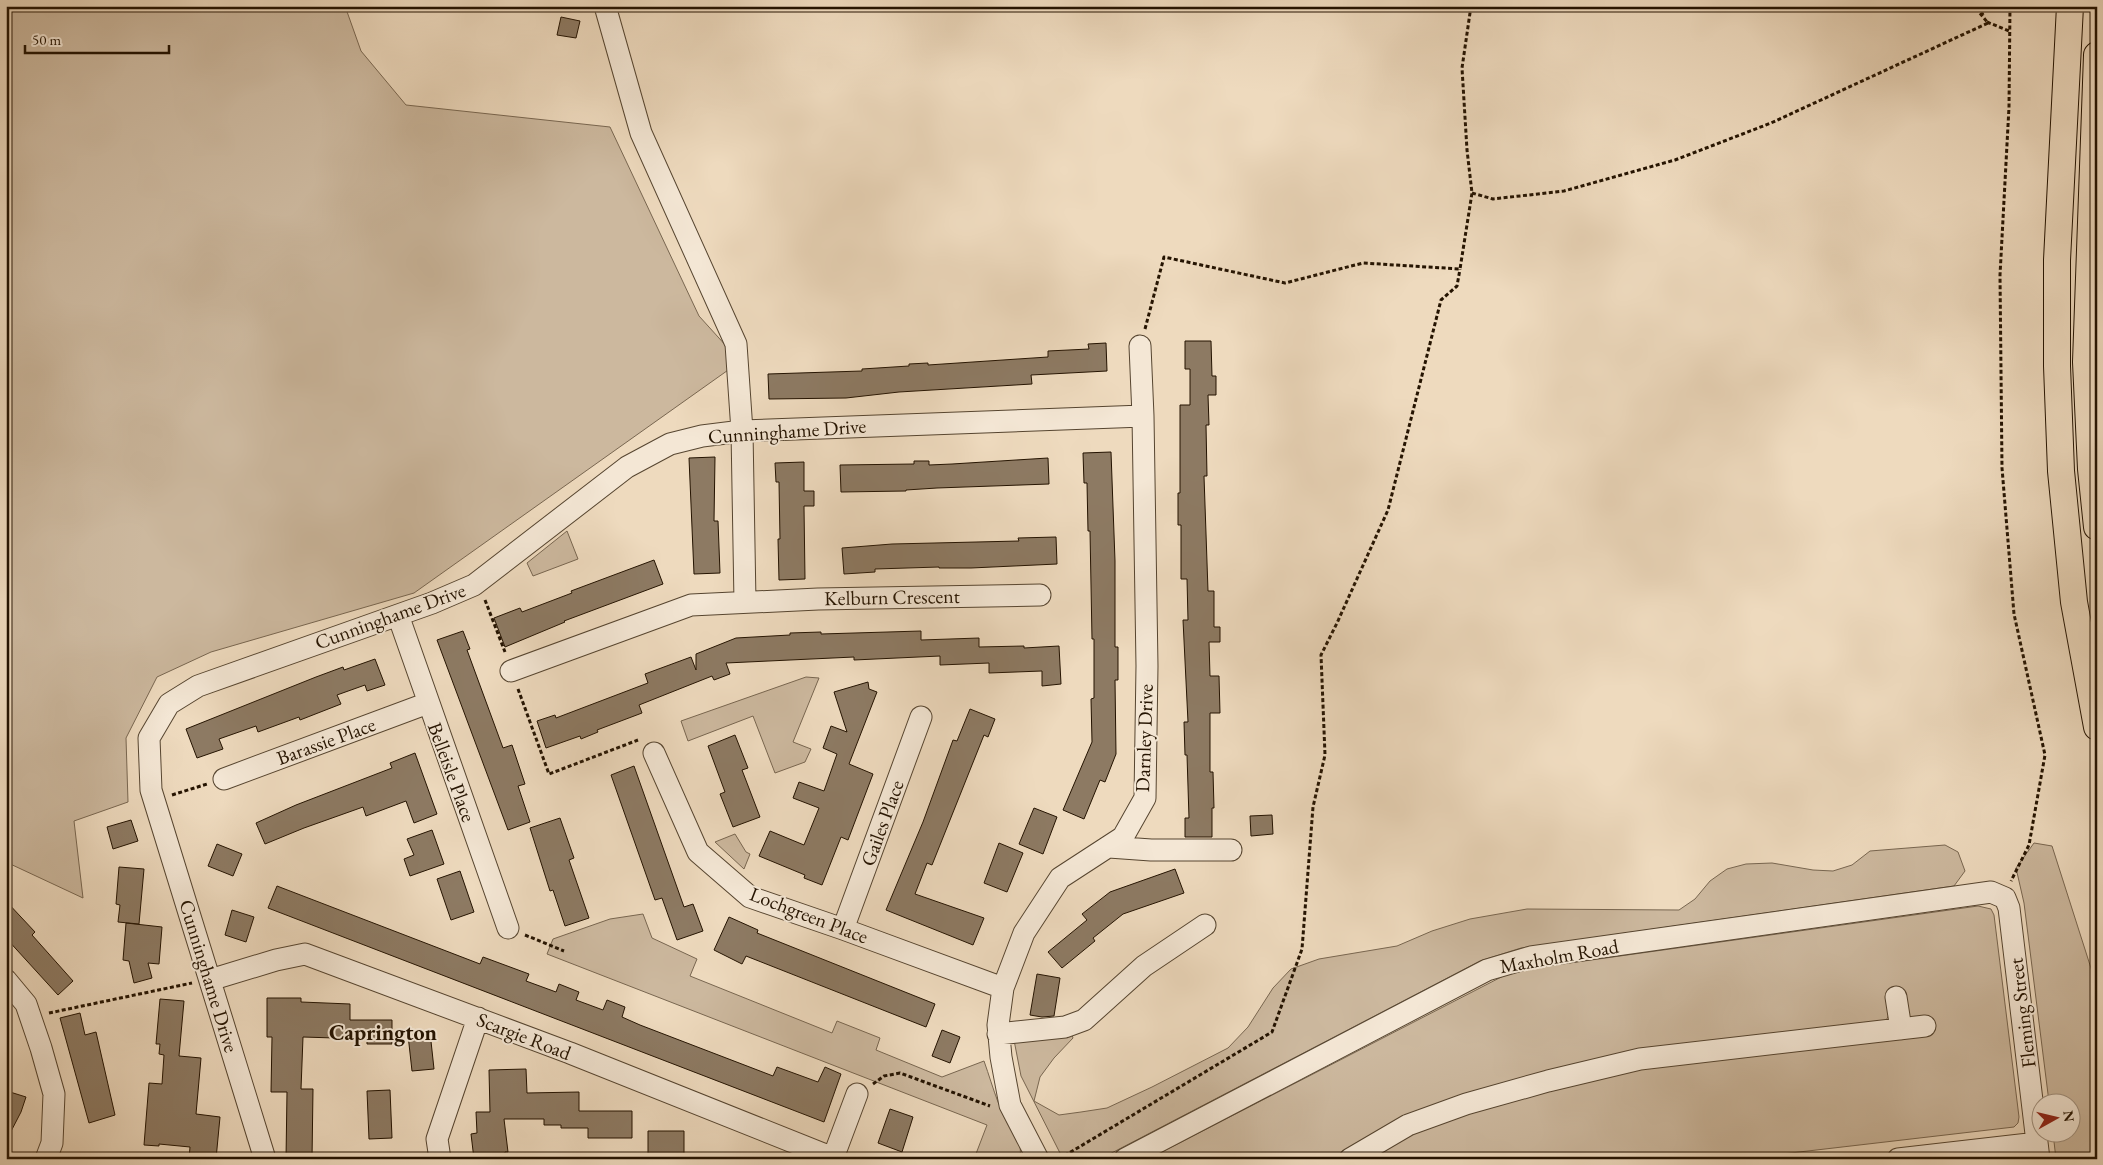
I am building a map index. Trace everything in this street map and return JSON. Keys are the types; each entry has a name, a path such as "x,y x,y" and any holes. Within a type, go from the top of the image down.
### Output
{"main road":[{"path":"2070,6 2058,260 2056,366 2061,471 2074,602 2097,727"},
{"path":"2097,55 2086,362 2091,469 2097,527"}],"street":[{"path":"605,6 642,133 736,344 742,431 745,602"},
{"name":"Darnley Drive","path":"1038,1159 1010,1105 998,1034 1003,988 1024,933 1060,878 1123,837 1144,798 1147,666 1140,346"},
{"name":"Cunninghame Drive","path":"265,1159 151,790 149,738 169,704 198,686 432,603 478,581 627,467 670,444 702,436 742,431 1143,416"},
{"name":"Kelburn Crescent","path":"511,671 691,605 827,598 1040,595"},
{"name":"Belleisle Place","path":"398,615 508,928"},
{"name":"Barassie Place","path":"224,779 428,703"},
{"name":"Gailes Place","path":"843,928 921,717"},
{"name":"Lochgreen Place","path":"654,753 698,852 750,897 843,928 1003,988"},
{"path":"1108,846 1150,850 1231,850"},
{"name":"Maxholm Road","path":"1124,1159 1487,970 1531,957 1907,903 1991,892 2005,898"},
{"name":"Fleming Street","path":"2005,898 2009,908 2038,1151"},
{"path":"998,1034 1065,1027 1084,1020 1144,966 1205,925"},
{"name":"Scargie Road","path":"210,980 276,960 304,954 478,1018 785,1150 833,1158"},
{"path":"6,980 26,1004 54,1094 52,1143 46,1159"},
{"path":"1896,997 1901,1029"},
{"path":"440,1159 437,1139 478,1018"},
{"path":"1350,1159 1408,1125 1466,1104 1548,1081 1640,1059 1925,1026"},
{"path":"833,1158 857,1094"},
{"path":"1898,1159 2038,1151"}],"path":[{"path":"1059,1159 1272,1032 1302,949 1313,807 1325,755 1321,654 1337,624 1388,510 1441,300 1457,286 1472,193 1467,150 1462,68 1471,6"},
{"path":"1974,6 1988,23 2010,31"},
{"path":"1979,6 1988,23"},
{"path":"2005,898 2014,871 2029,845 2045,755 2014,614 2002,468 2000,275 2009,107 2010,6"},
{"path":"1472,193 1493,199 1564,191 1675,160 1771,123 1988,23"},
{"path":"1140,346 1164,257 1285,283 1363,263 1460,269"},
{"path":"478,581 549,774 646,738 654,753"},
{"path":"154,801 224,779"},
{"path":"508,928 564,951"},
{"path":"31,1018 53,1011 210,980"},
{"path":"857,1094 884,1076 900,1073 998,1109 1010,1105"}],"shaded area":[{"path":"6,6 345,6 361,51 406,105 610,127 699,316 728,348 731,368 414,593 211,652 157,677 126,738 128,802 74,821 83,898 6,862"},
{"path":"567,531 578,559 533,576 527,563"},
{"path":"806,677 819,678 793,742 811,749 805,762 775,773 753,716 688,741 681,721"},
{"path":"735,834 746,852 750,854 744,869 715,842"},
{"path":"2034,843 2052,846 2097,987 2097,1159 2056,1159 2054,1142 2080,1142 2080,1092 2048,1092 2024,903 2016,868"},
{"path":"1945,845 1958,852 1965,871 1954,886 1521,948 1480,961 1102,1158 1069,1159 1061,1155 1021,1076 1013,1035 1070,1030 1073,1038 1054,1058 1040,1077 1034,1101 1059,1115 1107,1108 1228,1048 1248,1027 1273,988 1291,969 1319,959 1397,946 1432,931 1470,919 1527,909 1679,910 1695,899 1710,881 1727,869 1746,864 1772,863 1813,870 1833,871 1852,865 1870,851"},
{"path":"1978,906 1991,909 1994,915 2019,1117 2018,1123 2014,1127 1739,1159 1362,1159 1376,1150 1457,1114 1608,1074 1914,1018 1889,1015 1885,1022 1639,1050 1404,1117 1332,1159 1154,1159 1152,1157 1509,973"},
{"path":"643,914 652,938 697,959 690,976 832,1033 837,1021 880,1038 876,1050 942,1077 984,1061 998,1102 1014,1129 1020,1144 1019,1159 974,1159 987,1125 547,954 553,939 610,919"}],"building":[{"path":"561,17 580,21 576,38 557,35"},
{"path":"1185,341 1211,341 1212,376 1216,376 1216,395 1208,395 1209,425 1206,425 1207,476 1204,476 1208,591 1214,591 1214,627 1220,627 1220,642 1209,642 1210,676 1219,676 1220,713 1210,713 1210,772 1213,772 1214,808 1212,808 1212,837 1185,837 1185,818 1189,818 1184,722 1188,722 1183,620 1188,620 1187,579 1181,579 1181,525 1178,525 1178,493 1180,493 1180,405 1190,405 1190,369 1185,369"},
{"path":"1106,343 1107,371 1031,375 1032,384 899,392 846,398 769,399 768,374 862,371 862,369 909,366 909,364 928,363 928,365 1048,357 1048,351 1089,349 1088,344"},
{"path":"1111,452 1115,561 1115,647 1118,647 1118,680 1115,680 1116,754 1105,782 1100,780 1084,819 1063,810 1092,742 1091,699 1094,698 1094,639 1092,639 1090,531 1088,531 1087,483 1084,483 1083,453"},
{"path":"715,457 714,521 718,521 720,573 694,574 689,458"},
{"path":"1048,458 1049,484 841,492 840,465 914,464 914,461 929,461 929,465"},
{"path":"804,462 804,491 814,491 814,506 804,506 805,579 779,580 779,482 776,482 775,463"},
{"path":"1056,537 1057,564 971,568 875,569 875,572 844,574 842,548 892,544 1019,541 1018,538"},
{"path":"654,560 663,584 564,621 505,647 494,618 520,608 522,612 572,593 571,591"},
{"path":"463,631 470,649 467,650 503,748 512,745 525,784 518,786 530,822 508,830 437,640"},
{"path":"921,631 921,640 979,638 979,647 1024,646 1024,648 1059,646 1061,684 1042,686 1042,671 989,673 989,663 940,665 940,656 854,660 854,657 726,663 730,674 714,680 712,676 639,705 642,713 597,730 598,732 581,739 580,736 546,748 537,721 555,715 556,718 648,683 645,674 691,657 696,670 696,654 736,638 790,635 790,633"},
{"path":"375,659 385,685 367,691 365,685 337,695 341,704 300,720 299,717 258,732 256,726 219,739 223,749 197,758 186,729 343,667 344,670"},
{"path":"868,682 869,689 877,692 849,764 873,774 848,840 841,837 822,885 804,878 805,875 759,856 770,831 804,845 819,808 793,798 799,782 824,791 837,754 823,748 831,726 847,732 834,692"},
{"path":"970,709 995,719 988,737 984,735 932,865 927,863 915,894 984,918 973,945 886,910 923,822 953,740 957,741"},
{"path":"735,735 748,768 742,770 760,817 733,827 720,794 725,792 708,746"},
{"path":"415,753 437,814 414,823 406,801 366,816 363,807 265,844 256,823 296,805 392,768 390,763"},
{"path":"634,766 684,907 693,904 703,931 677,940 662,898 655,900 611,775"},
{"path":"1034,808 1057,817 1043,854 1019,844"},
{"path":"1272,815 1273,834 1251,836 1250,816"},
{"path":"560,818 574,858 569,860 589,918 565,926 553,890 550,891 530,828"},
{"path":"131,820 138,841 113,849 107,827"},
{"path":"432,830 444,864 410,876 404,859 414,855 407,839"},
{"path":"999,843 1023,853 1007,892 984,883"},
{"path":"217,844 242,854 233,876 208,866"},
{"path":"119,867 144,869 139,924 118,922 120,905 116,904"},
{"path":"1175,869 1184,893 1123,914 1093,938 1095,941 1062,968 1048,952 1087,920 1082,914 1110,892"},
{"path":"460,871 474,912 451,920 437,879"},
{"path":"277,886 480,964 483,957 529,974 526,981 556,992 559,984 579,992 576,1000 603,1010 607,1000 625,1007 622,1017 773,1076 777,1067 818,1082 825,1067 841,1074 824,1122 268,908"},
{"path":"6,901 35,932 32,935 73,981 58,995 6,938"},
{"path":"232,910 254,917 246,942 225,935"},
{"path":"729,917 758,930 757,933 935,1004 926,1027 746,956 742,964 714,950"},
{"path":"126,923 162,927 159,964 148,963 152,978 134,983 129,961 123,960"},
{"path":"1037,974 1060,978 1054,1016 1030,1015"},
{"path":"267,998 301,998 301,1002 350,1004 350,1020 392,1020 392,1044 367,1044 367,1039 303,1037 301,1089 313,1089 312,1159 286,1159 287,1092 271,1092 272,1037 267,1037"},
{"path":"160,999 184,1001 179,1056 201,1058 196,1114 220,1117 216,1159 189,1159 190,1147 159,1144 159,1146 144,1145 149,1083 162,1084 164,1055 159,1054 160,1044 156,1044"},
{"path":"80,1013 85,1035 96,1032 115,1115 89,1123 60,1018"},
{"path":"942,1030 960,1037 950,1063 932,1056"},
{"path":"430,1032 434,1069 412,1071 408,1035"},
{"path":"526,1069 527,1093 579,1092 579,1111 632,1111 632,1138 588,1138 588,1128 561,1128 561,1125 544,1125 544,1119 504,1119 508,1152 505,1152 505,1159 474,1159 471,1134 477,1133 476,1112 490,1112 489,1070"},
{"path":"390,1090 392,1138 369,1139 367,1091"},
{"path":"10,1092 26,1097 21,1112 6,1141 6,1104"},
{"path":"890,1109 913,1117 902,1152 878,1143"},
{"path":"648,1131 684,1131 684,1157 648,1157"}],"district":[{"name":"Caprington","path":"383,1032"}]}
